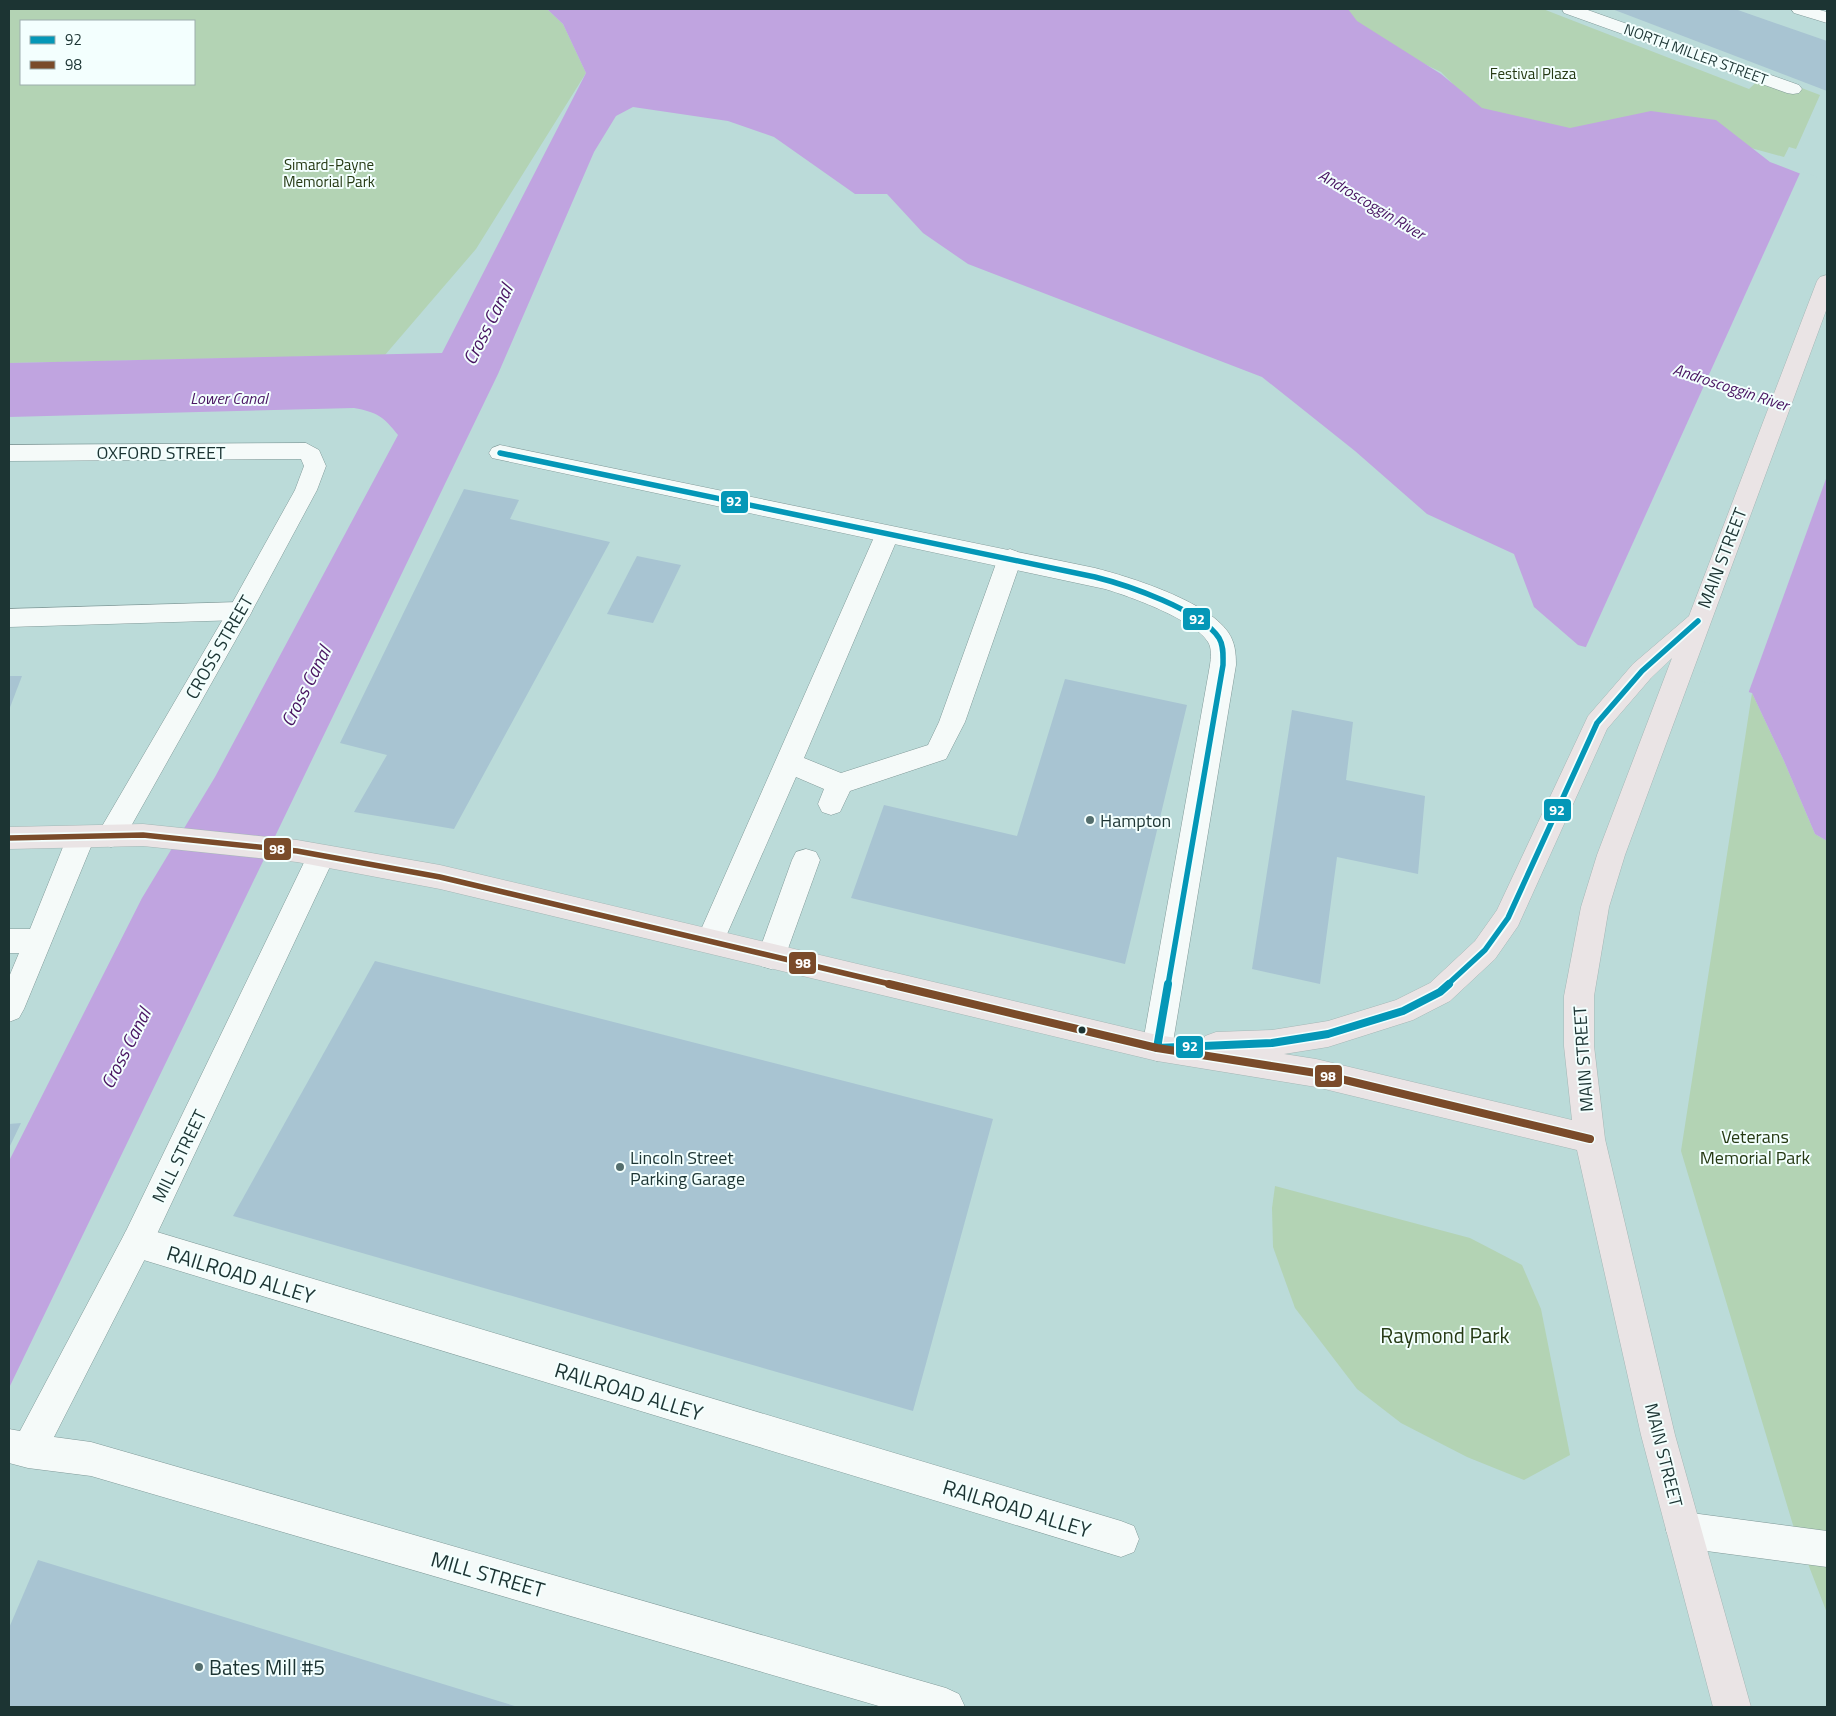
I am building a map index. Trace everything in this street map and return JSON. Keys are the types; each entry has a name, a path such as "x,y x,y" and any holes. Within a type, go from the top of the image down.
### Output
{"highway":[{"name":"MAIN STREET","path":"1732,1707 1658,1435 1590,1139 1579,1046 1579,996 1595,906 1611,855 1827,281"},
{"path":"1157,1048 1272,1043 1328,1034 1403,1011 1440,992 1485,950 1508,918 1597,723 1642,671 1698,621"},
{"path":"9,838 143,835 309,854 440,878 1157,1048 1316,1073 1590,1139"}],"street":[{"name":"NORTH MILLER STREET","path":"1570,9 1793,89"},
{"path":"1800,9 1827,18"},
{"name":"OXFORD STREET","path":"9,453 306,451 311,455"},
{"path":"500,453 579,468 887,535 1010,558 1098,578 1136,589 1167,603 1202,623 1218,637 1223,648 1223,665 1157,1048"},
{"name":"CROSS STREET","path":"111,836 240,611 306,490 315,466 311,455"},
{"path":"710,942 887,535"},
{"path":"789,763 835,794 937,752 952,722 1010,558"},
{"path":"9,618 240,611"},
{"path":"9,1010 39,941 80,837"},
{"name":"MILL STREET","path":"309,854 137,1242 18,1449 91,1459 946,1707"},
{"path":"771,957 806,860"},
{"path":"9,941 39,941"},
{"name":"RAILROAD ALLEY","path":"137,1242 1121,1540"},
{"path":"1684,1530 1827,1549"}],"green space":[{"name":"Simard-Payne Memorial Park","path":"9,9 547,9 563,24 586,73 476,249 385,355 9,363"},
{"name":"Festival Plaza","path":"1334,9 1543,9 1749,89 1765,74 1820,95 1796,149 1789,147 1784,157 1729,142 1528,139 1461,96 1441,72 1410,57"},
{"name":"Veterans Memorial Park","path":"1752,693 1815,834 1827,841 1827,1613 1793,1525 1681,1151"},
{"name":"Raymond Park","path":"1275,1186 1470,1238 1522,1265 1541,1309 1570,1455 1524,1480 1467,1457 1401,1423 1357,1389 1295,1308 1273,1247 1272,1208"}],"water":[{"path":"547,9 1348,9 1357,21 1441,74 1482,108 1570,128 1651,111 1716,120 1770,162 1827,184 1827,841 1815,834 1752,693 1578,645 1534,607 1514,554 1427,514 1355,451 1262,377 968,264 923,233 887,194 855,194 774,137 728,121 633,107 616,116 594,152 498,374 9,1388 9,1161 142,898 215,777 398,435 379,416 369,411 354,408 9,417 9,363 442,353 586,73 563,24"}],"pier":[{"path":"1801,171 1827,181 1827,476 1748,694 1585,649"}],"building":[{"path":"1612,9 1735,9 1827,41 1827,91"},
{"path":"464,489 519,500 510,519 610,542 454,829 354,812 387,755 340,743"},
{"path":"637,556 681,565 653,623 607,614"},
{"path":"9,676 22,676 9,710"},
{"name":"Hampton","path":"1065,679 1187,705 1125,964 851,898 884,805 1017,836"},
{"path":"1292,710 1353,722 1346,780 1425,796 1418,874 1337,857 1320,984 1252,969"},
{"name":"Lincoln Street Parking Garage","path":"375,961 993,1119 913,1411 233,1216"},
{"path":"21,1123 9,1148 9,1124"},
{"name":"Bates Mill #5","path":"38,1560 518,1707 9,1707 9,1628"}],"transit line":[{"name":"92","path":"500,453 1095,577 1145,593 1193,617 1213,631 1222,645 1223,665 1157,1048 1272,1043 1328,1034 1403,1011 1440,992 1485,950 1508,918 1597,723 1642,671 1698,621"},
{"name":"98","path":"9,838 143,835 297,851 440,877 1157,1048 1316,1073 1590,1139"}],"place":[{"name":"Hampton","path":"1090,820"},
{"name":"Lincoln Street Parking Garage","path":"620,1167"},
{"name":"Bates Mill #5","path":"199,1667"}],"water label":[{"name":"Androscoggin River","path":"1372,204"},
{"name":"Cross Canal","path":"487,324"},
{"name":"Androscoggin River","path":"1731,387"},
{"name":"Lower Canal","path":"229,398"},
{"name":"Cross Canal","path":"305,686"},
{"name":"Cross Canal","path":"125,1048"}]}
